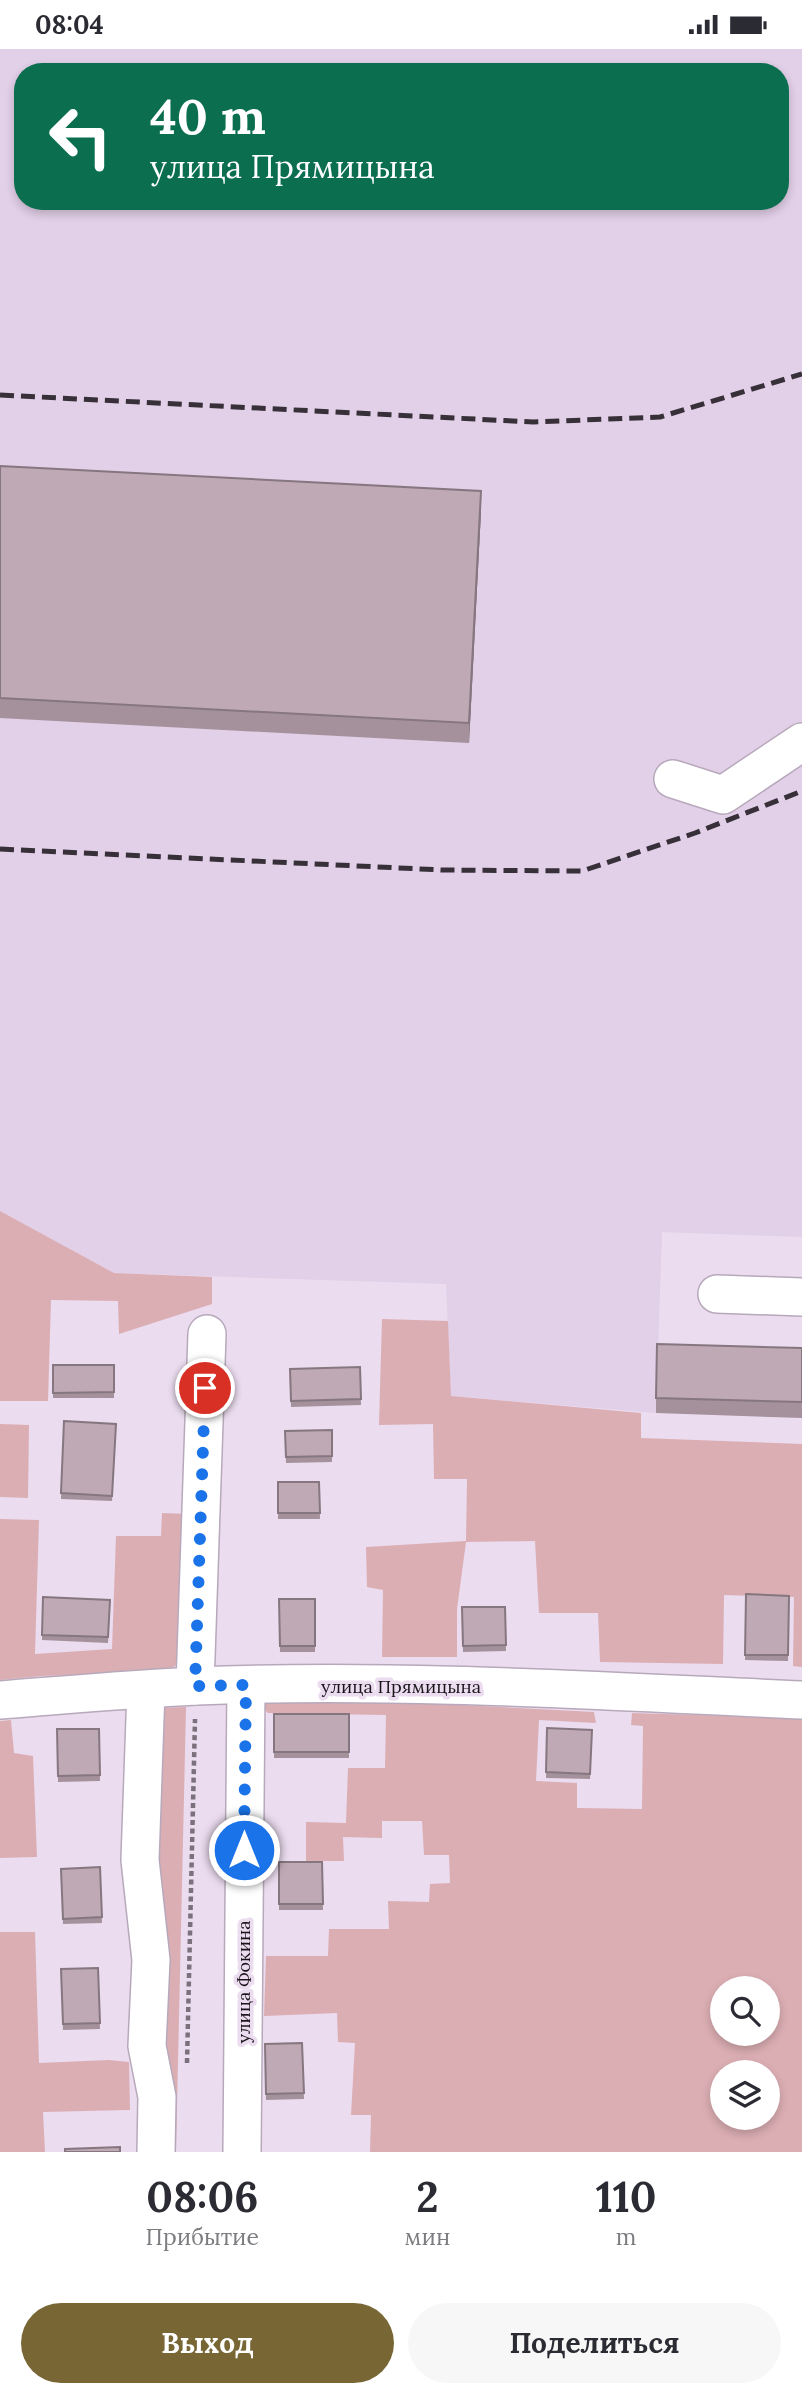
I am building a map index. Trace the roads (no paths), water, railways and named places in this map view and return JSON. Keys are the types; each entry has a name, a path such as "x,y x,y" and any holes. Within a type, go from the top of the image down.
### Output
{"street":[{"path":"673,779 723,795 802,742"},
{"path":"717,1294 802,1297"},
{"path":"195,1686 207,1334"},
{"name":"улица Прямицына","path":"0,1700 195,1686 246,1685 465,1686 802,1700"},
{"name":"улица Фокина","path":"242,2152 246,1685"},
{"path":"146,1690 140,1860 152,1960 147,2046 158,2097 156,2152"}],"railway":[{"path":"0,395 533,422 660,417 802,374"},
{"path":"0,849 442,870 582,871 695,833 802,791"}]}
